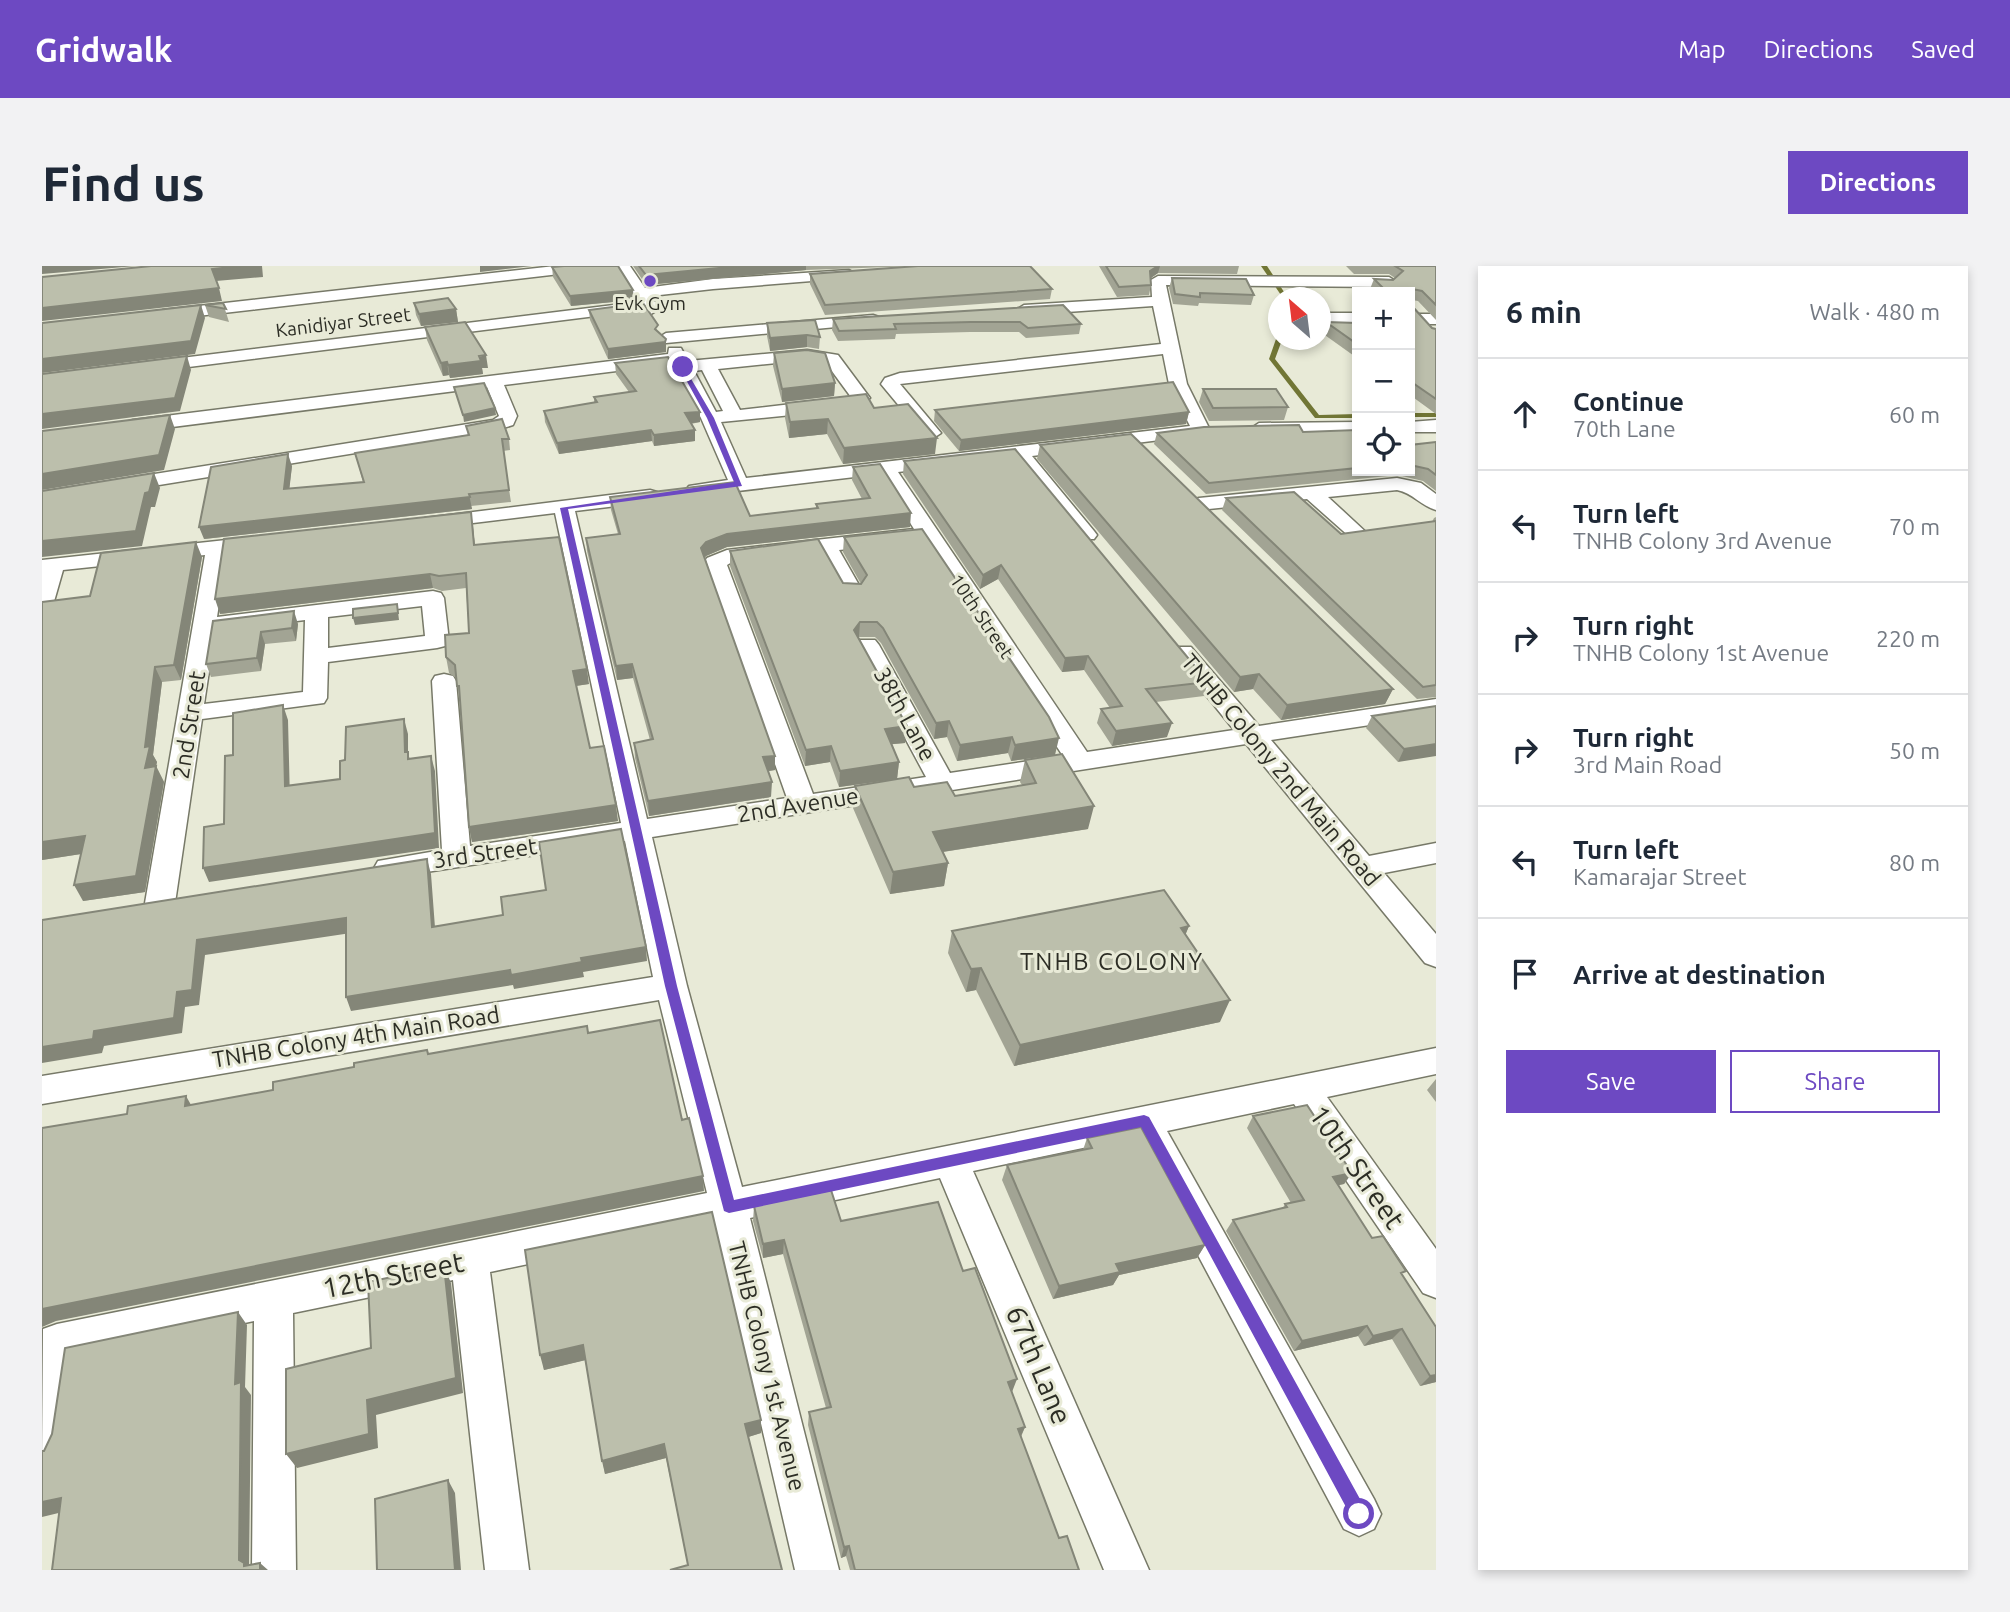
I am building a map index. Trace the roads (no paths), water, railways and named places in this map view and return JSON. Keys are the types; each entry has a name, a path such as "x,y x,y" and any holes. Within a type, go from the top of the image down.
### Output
{"street":[{"path":"152,316 594,266"},
{"path":"623,266 681,363 710,418 739,484"},
{"path":"1371,266 1393,287"},
{"name":"Kanidiyar Street","path":"138,369 645,299 713,284 865,273"},
{"path":"411,525 1208,430 1171,385 1170,348 1155,273 1393,287"},
{"path":"1007,311 1160,301"},
{"path":"1419,316 1436,334"},
{"path":"1331,318 1352,318"},
{"path":"667,338 883,319"},
{"path":"954,461 891,382 900,378 1170,348"},
{"path":"110,428 681,363 708,365 807,355 832,359 861,398 851,404 710,418"},
{"path":"708,365 734,415"},
{"path":"42,498 497,425 507,421 508,416 494,383"},
{"path":"916,415 944,412"},
{"path":"1415,427 1436,426"},
{"path":"1240,429 1352,428"},
{"path":"1134,439 1153,457"},
{"path":"1019,453 1099,551"},
{"name":"10th Street","path":"886,468 927,534 1080,762"},
{"path":"1199,504 1405,484 1414,487 1436,503"},
{"path":"1180,485 1218,523"},
{"path":"1311,493 1358,534"},
{"name":"TNHB Colony 1st Avenue","path":"564,508 671,986 729,1207 817,1570"},
{"path":"803,804 715,563 727,556 927,534"},
{"path":"42,605 48,565 287,539"},
{"path":"826,545 852,592"},
{"name":"2nd Street","path":"161,903 218,547"},
{"path":"205,625 433,598 437,641 317,656"},
{"path":"191,713 315,698 317,611"},
{"name":"TNHB Colony 2nd Main Road","path":"1170,637 1436,955"},
{"name":"38th Lane","path":"867,645 943,784"},
{"path":"444,681 457,857"},
{"path":"1391,692 1410,711"},
{"name":"2nd Avenue","path":"637,831 1436,707"},
{"name":"3rd Street","path":"364,871 637,831"},
{"path":"1362,867 1436,853"},
{"name":"TNHB Colony 4th Main Road","path":"42,1090 671,986"},
{"name":"12th Street","path":"42,1445 57,1343 1436,1061"},
{"name":"10th Street","path":"1302,1088 1436,1280"},
{"path":"1144,1121 1359,1514"},
{"name":"67th Lane","path":"951,1161 1127,1570"},
{"path":"470,1259 507,1570"},
{"path":"274,1299 274,1570"}],"waterway":[{"path":"1264,266 1278,287"},
{"path":"1275,350 1272,359 1317,417 1352,416"},
{"path":"1415,415 1436,415"}],"place":[{"name":"Evk Gym","path":"650,281"}],"district":[{"name":"TNHB COLONY","path":"1112,962"}]}
